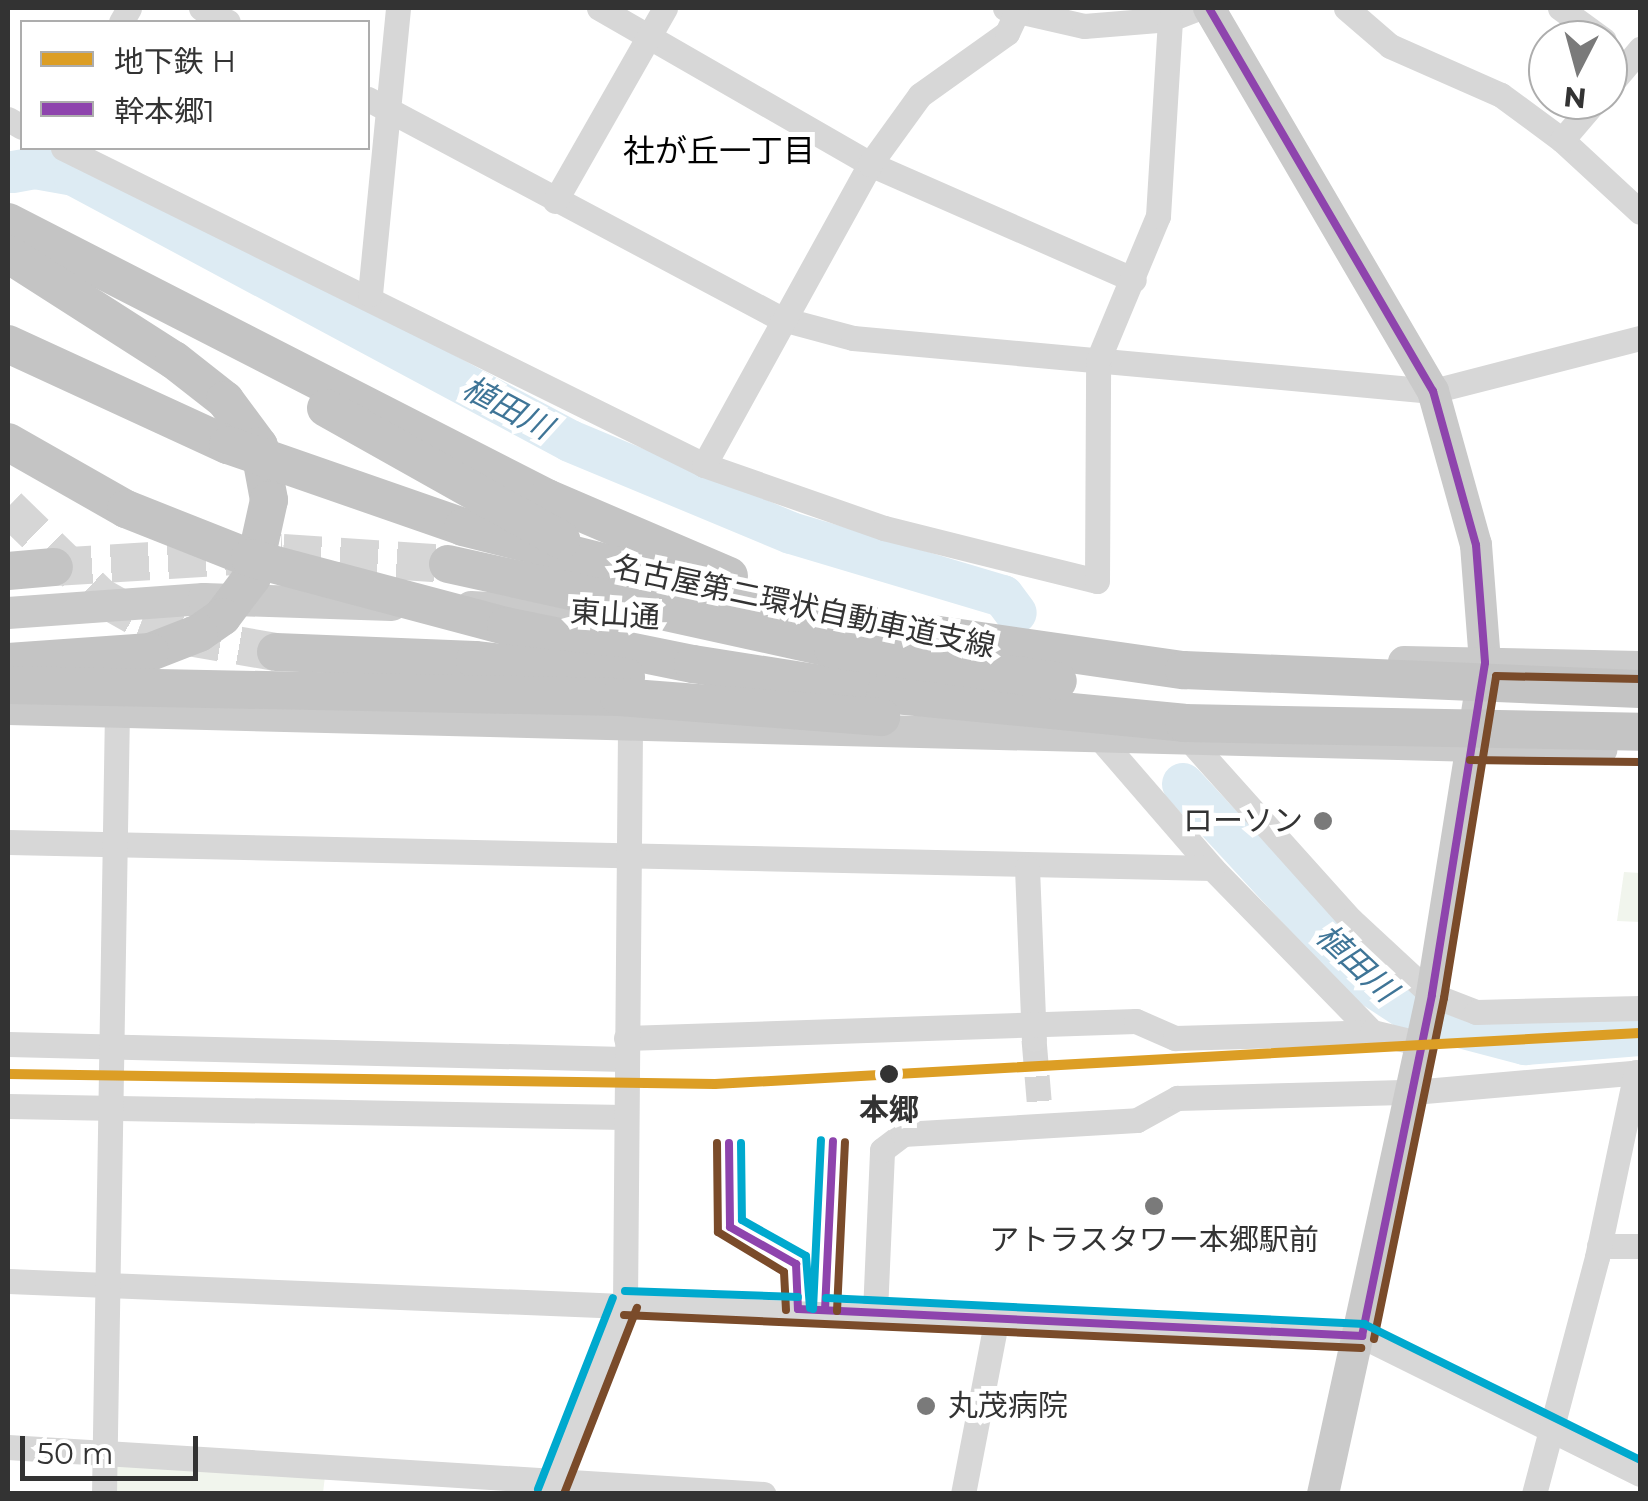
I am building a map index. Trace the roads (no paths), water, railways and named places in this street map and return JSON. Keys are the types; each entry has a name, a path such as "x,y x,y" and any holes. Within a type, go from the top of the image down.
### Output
{"highway":[{"path":"8,222 190,318 684,560 770,590 1026,655"},
{"path":"8,254 174,360 225,400 259,446 268,523 252,577 222,617 113,686 8,662"},
{"path":"190,318 375,441 567,544 595,568 619,615"},
{"name":"名古屋第二環状自動車道支線","path":"8,344 228,445 346,488 532,548 809,615 1000,648 1184,670 1640,690"},
{"name":"名古屋第二環状自動車道支線","path":"8,442 126,509 201,540 317,578 506,626 885,694 1278,728 1640,732"},
{"path":"448,564 833,648 1059,682 1320,698 1640,690"},
{"path":"8,571 54,567"},
{"path":"276,652 586,670 897,735"},
{"path":"8,684 530,694 989,723 1278,728"}],"main road":[{"path":"1209,8 1434,391 1476,546 1485,662 1413,1092 1362,1336 1323,1494"},
{"name":"東山通","path":"8,613 204,599 619,615 1026,655 1640,667"},
{"path":"8,709 113,686 630,729 1103,742 1640,750"}],"street":[{"path":"201,8 224,20"},
{"path":"370,294 378,104 398,8"},
{"path":"599,8 647,40 870,164 1134,280"},
{"path":"554,201 666,8"},
{"path":"704,465 870,164 920,95 1007,33 1010,11 1084,26 1170,19 1199,8"},
{"path":"1346,8 1390,46 1500,95 1562,140 1640,212"},
{"path":"67,150 370,294 704,465 884,528 1097,582 1098,360 1158,216 1170,19"},
{"path":"378,104 782,319 853,338 1434,391 1640,338"},
{"path":"1562,140 1579,120"},
{"path":"104,1494 117,846 113,686"},
{"path":"552,1488 625,1303 630,729"},
{"path":"1103,742 1212,868 1372,1032"},
{"path":"1192,743 1351,920 1427,1020"},
{"path":"8,842 628,860 1212,868"},
{"path":"1027,868 1034,1032"},
{"path":"8,1044 625,1048 1034,1032 1136,1021 1175,1038 1372,1032 1476,1012 1640,1008"},
{"path":"874,1312 882,1150 903,1134 1040,1119 1137,1120 1177,1098 1413,1092 1638,1072 1599,1246 1534,1494"},
{"path":"8,1106 625,1117"},
{"path":"1599,1246 1640,1246"},
{"path":"8,1280 998,1317 1362,1336 1552,1425 1640,1474"},
{"path":"963,1494 998,1317"},
{"path":"8,1447 104,1454 331,1482 764,1494"}],"waterway":[{"name":"植田川","path":"13,172 35,168 74,175 570,441 791,533 1003,596 1016,613"},
{"name":"植田川","path":"1183,784 1366,982 1418,1016 1525,1044 1640,1035"}],"tunnel":[{"path":"8,507 101,597 142,620 183,636 276,652"},
{"path":"54,567 283,553 448,564"},
{"path":"1034,1039 1040,1110"}],"metro line":[{"name":"H","path":"8,1074 715,1084 1640,1033"}],"place":[{"name":"ローソン","path":"1323,821"},
{"name":"本郷","path":"889,1074"},
{"name":"アトラスタワー本郷駅前","path":"1154,1206"},
{"name":"丸茂病院","path":"926,1406"}],"district":[{"name":"社が丘一丁目","path":"719,151"}]}
